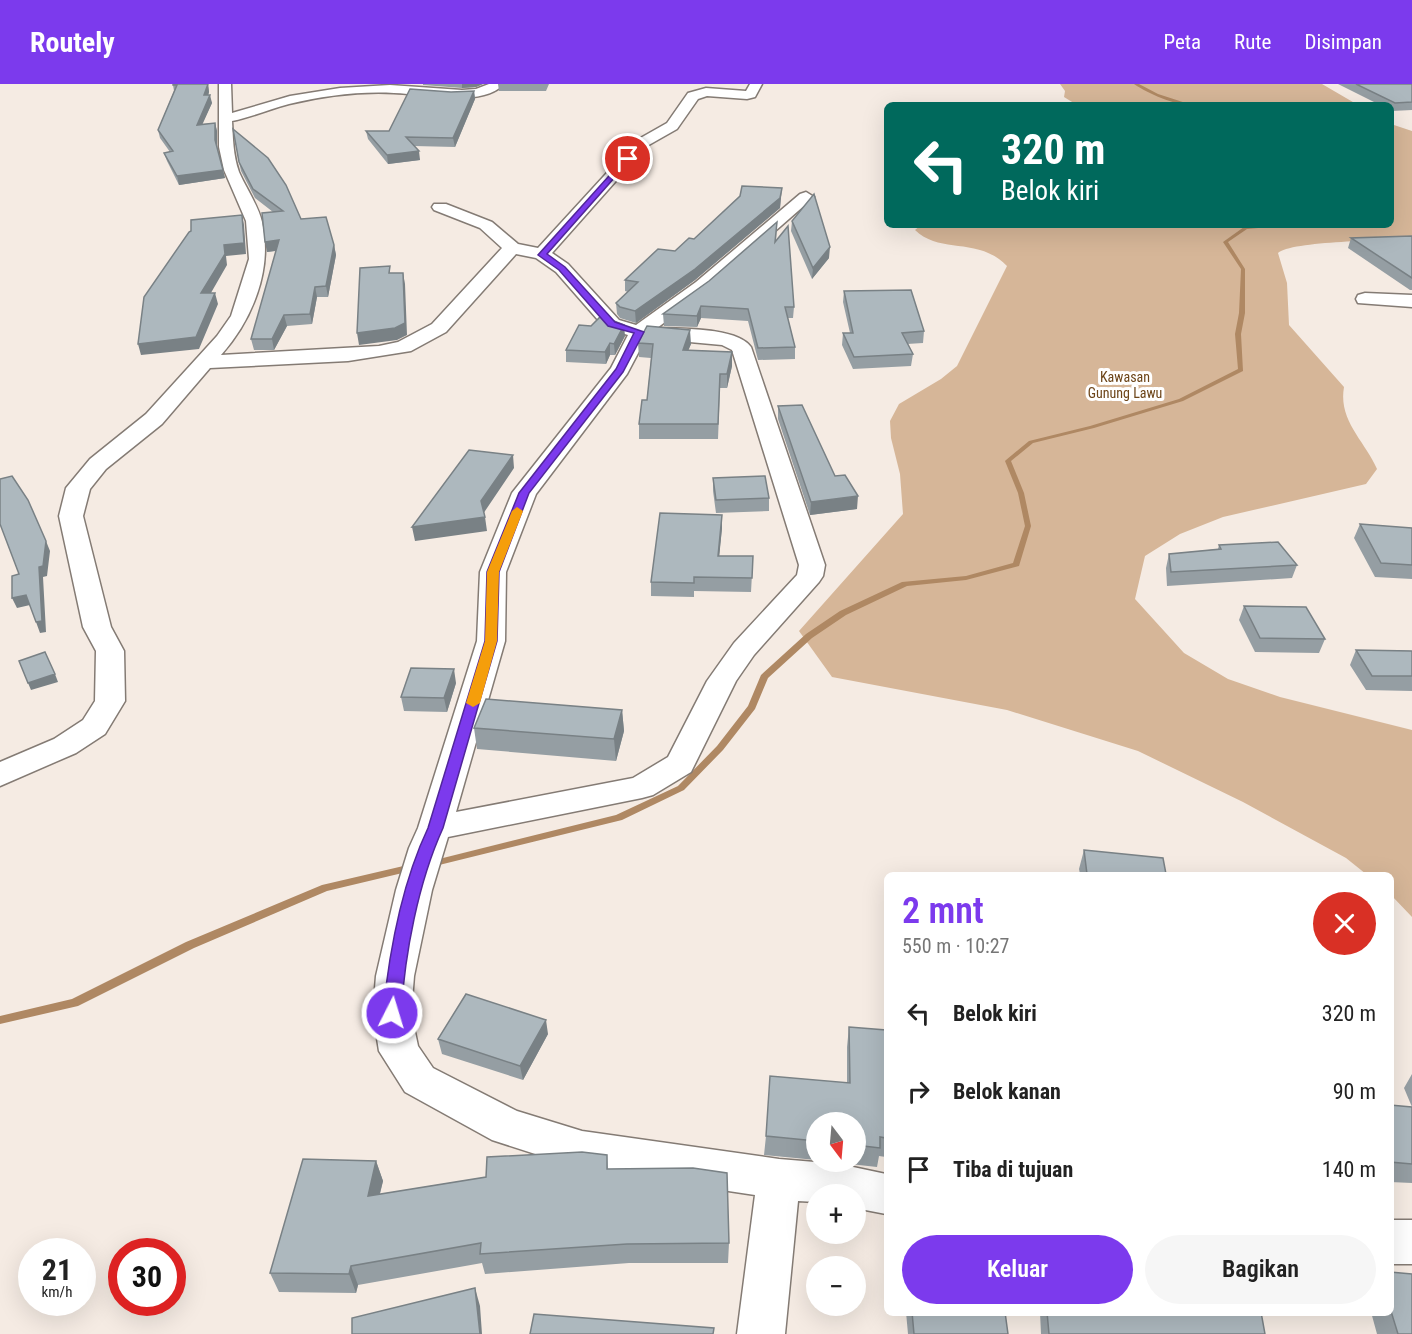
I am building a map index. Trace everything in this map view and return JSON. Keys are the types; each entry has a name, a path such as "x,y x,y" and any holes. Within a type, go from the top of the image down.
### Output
{"street":[{"path":"0,775 75,740 94,727 110,701 110,651 97,627 71,516 78,488 98,464 154,419 224,340 240,316 258,259 255,221 231,170 226,147 225,84"},
{"path":"225,118 244,116 273,104 321,94 387,89 473,93 488,91 498,84"},
{"path":"542,255 642,143 672,126 693,96 706,92 751,94 756,84"},
{"path":"806,197 702,286 639,332 620,370 524,493 493,572 491,641 414,890 395,976 392,1013 399,1051 419,1080 507,1127 582,1150 779,1179 839,1185 884,1194"},
{"path":"431,838 642,788 680,764 722,681 744,649 810,576 812,565 741,347 727,339 639,332 612,324 562,268 542,255 512,248 486,225 440,207"},
{"path":"205,362 348,355 404,347 439,328 512,248"},
{"path":"1365,299 1412,301"},
{"path":"761,1334 779,1179"},
{"path":"1394,1242 1412,1242"}],"green space":[{"path":"1060,84 1322,84 1353,102 1072,102 1064,97 1065,91"},
{"name":"Kawasan Gunung Lawu","path":"1394,125 1412,131 1412,239 1320,244 1286,249 1278,253 1287,283 1289,325 1344,387 1343,399 1349,421 1377,469 1366,484 1223,517 1180,534 1145,556 1135,599 1184,653 1228,679 1280,697 1412,730 1412,917 1394,898 1394,872 1364,872 1346,858 1243,802 1138,751 1007,710 832,677 799,631 903,514 900,474 891,438 890,421 899,404 941,379 957,366 1007,266 984,251 936,242 915,230 917,228 1394,228"}],"building":[{"path":"173,84 208,84 204,95 210,95 197,125 215,123 215,140 223,170 177,176 164,153 173,151 158,130 177,85"},
{"path":"1356,84 1412,84 1412,102 1393,102"},
{"path":"410,89 474,91 453,138 406,137 419,151 387,155 366,131 389,131"},
{"path":"233,129 268,158 286,185 301,219 326,217 334,245 326,286 315,287 310,314 284,315 272,339 251,339 279,240 265,242 262,213 283,211 253,189 239,162"},
{"path":"742,186 782,188 780,198 695,269 635,311 620,307 616,303 638,282 625,280 658,249 675,251 689,238 694,239 740,196"},
{"path":"814,194 830,247 813,268 792,221"},
{"path":"242,215 244,243 224,245 225,254 201,293 215,293 196,337 138,344 144,297 191,231 191,220"},
{"path":"777,222 775,242 788,226 794,307 785,307 795,347 758,348 748,309 701,306 697,316 663,314 709,281"},
{"path":"1412,236 1412,278 1351,238"},
{"path":"390,266 389,273 403,273 405,323 395,328 357,333 360,268"},
{"path":"911,290 924,331 902,333 913,354 854,357 843,333 853,333 844,291"},
{"path":"601,316 624,325 614,344 610,343 605,352 566,350 579,325 591,326"},
{"path":"647,326 690,330 683,350 732,352 727,374 720,374 718,424 639,424 642,400 647,400 653,344 638,343"},
{"path":"802,405 835,476 845,475 858,496 811,502 778,406"},
{"path":"469,450 513,455 481,501 485,517 412,527"},
{"path":"12,476 28,500 46,541 43,566 39,567 42,621 36,622 26,595 12,598 12,576 19,574 0,524 0,479"},
{"path":"765,476 769,498 716,500 713,478"},
{"path":"660,513 722,515 718,556 753,556 752,578 694,577 694,583 651,582"},
{"path":"1360,524 1412,528 1412,565 1381,563"},
{"path":"1278,542 1297,565 1171,572 1169,554 1221,549 1219,545"},
{"path":"1244,606 1306,607 1325,639 1260,638"},
{"path":"1356,650 1412,651 1412,676 1372,676"},
{"path":"45,652 55,674 28,683 19,661"},
{"path":"411,668 454,669 444,698 401,697"},
{"path":"486,699 622,710 614,739 474,728"},
{"path":"1084,850 1163,858 1166,872 1087,872"},
{"path":"466,994 546,1020 520,1066 438,1039"},
{"path":"849,1027 884,1030 884,1138 880,1137 880,1148 866,1146 866,1112 806,1112 806,1140 766,1136 770,1076 850,1083"},
{"path":"1394,1105 1412,1107 1412,1164 1394,1162"},
{"path":"582,1152 607,1155 607,1169 693,1168 727,1173 729,1243 627,1244 480,1254 481,1243 351,1266 349,1274 270,1273 303,1159 376,1161 368,1196 486,1177 487,1157"},
{"path":"1394,1272 1412,1274 1412,1334 1398,1334 1392,1316"},
{"path":"475,1288 480,1334 352,1334 352,1318"},
{"path":"534,1314 714,1328 713,1334 530,1334"},
{"path":"912,1316 1006,1316 1008,1334 914,1334"},
{"path":"1047,1316 1262,1316 1265,1334 1049,1334"}],"waterway":[{"path":"1136,84 1157,95 1180,102"},
{"path":"431,864 619,818 681,788 720,748 752,707 764,677 809,636 843,613 905,584 966,578 1016,564 1028,526 1021,493 1008,461 1031,442 1092,427 1181,400 1241,370 1238,334 1242,313 1243,269 1225,242 1246,228"},
{"path":"0,1020 74,1003 190,945 325,888 412,868"}],"slow traffic":[{"path":"473,703 491,641 493,572 517,511"}],"route":[{"path":"392,1013 395,976 414,890 491,641 493,572 524,493 620,370 639,332 612,324 562,268 542,255 628,159"}]}
